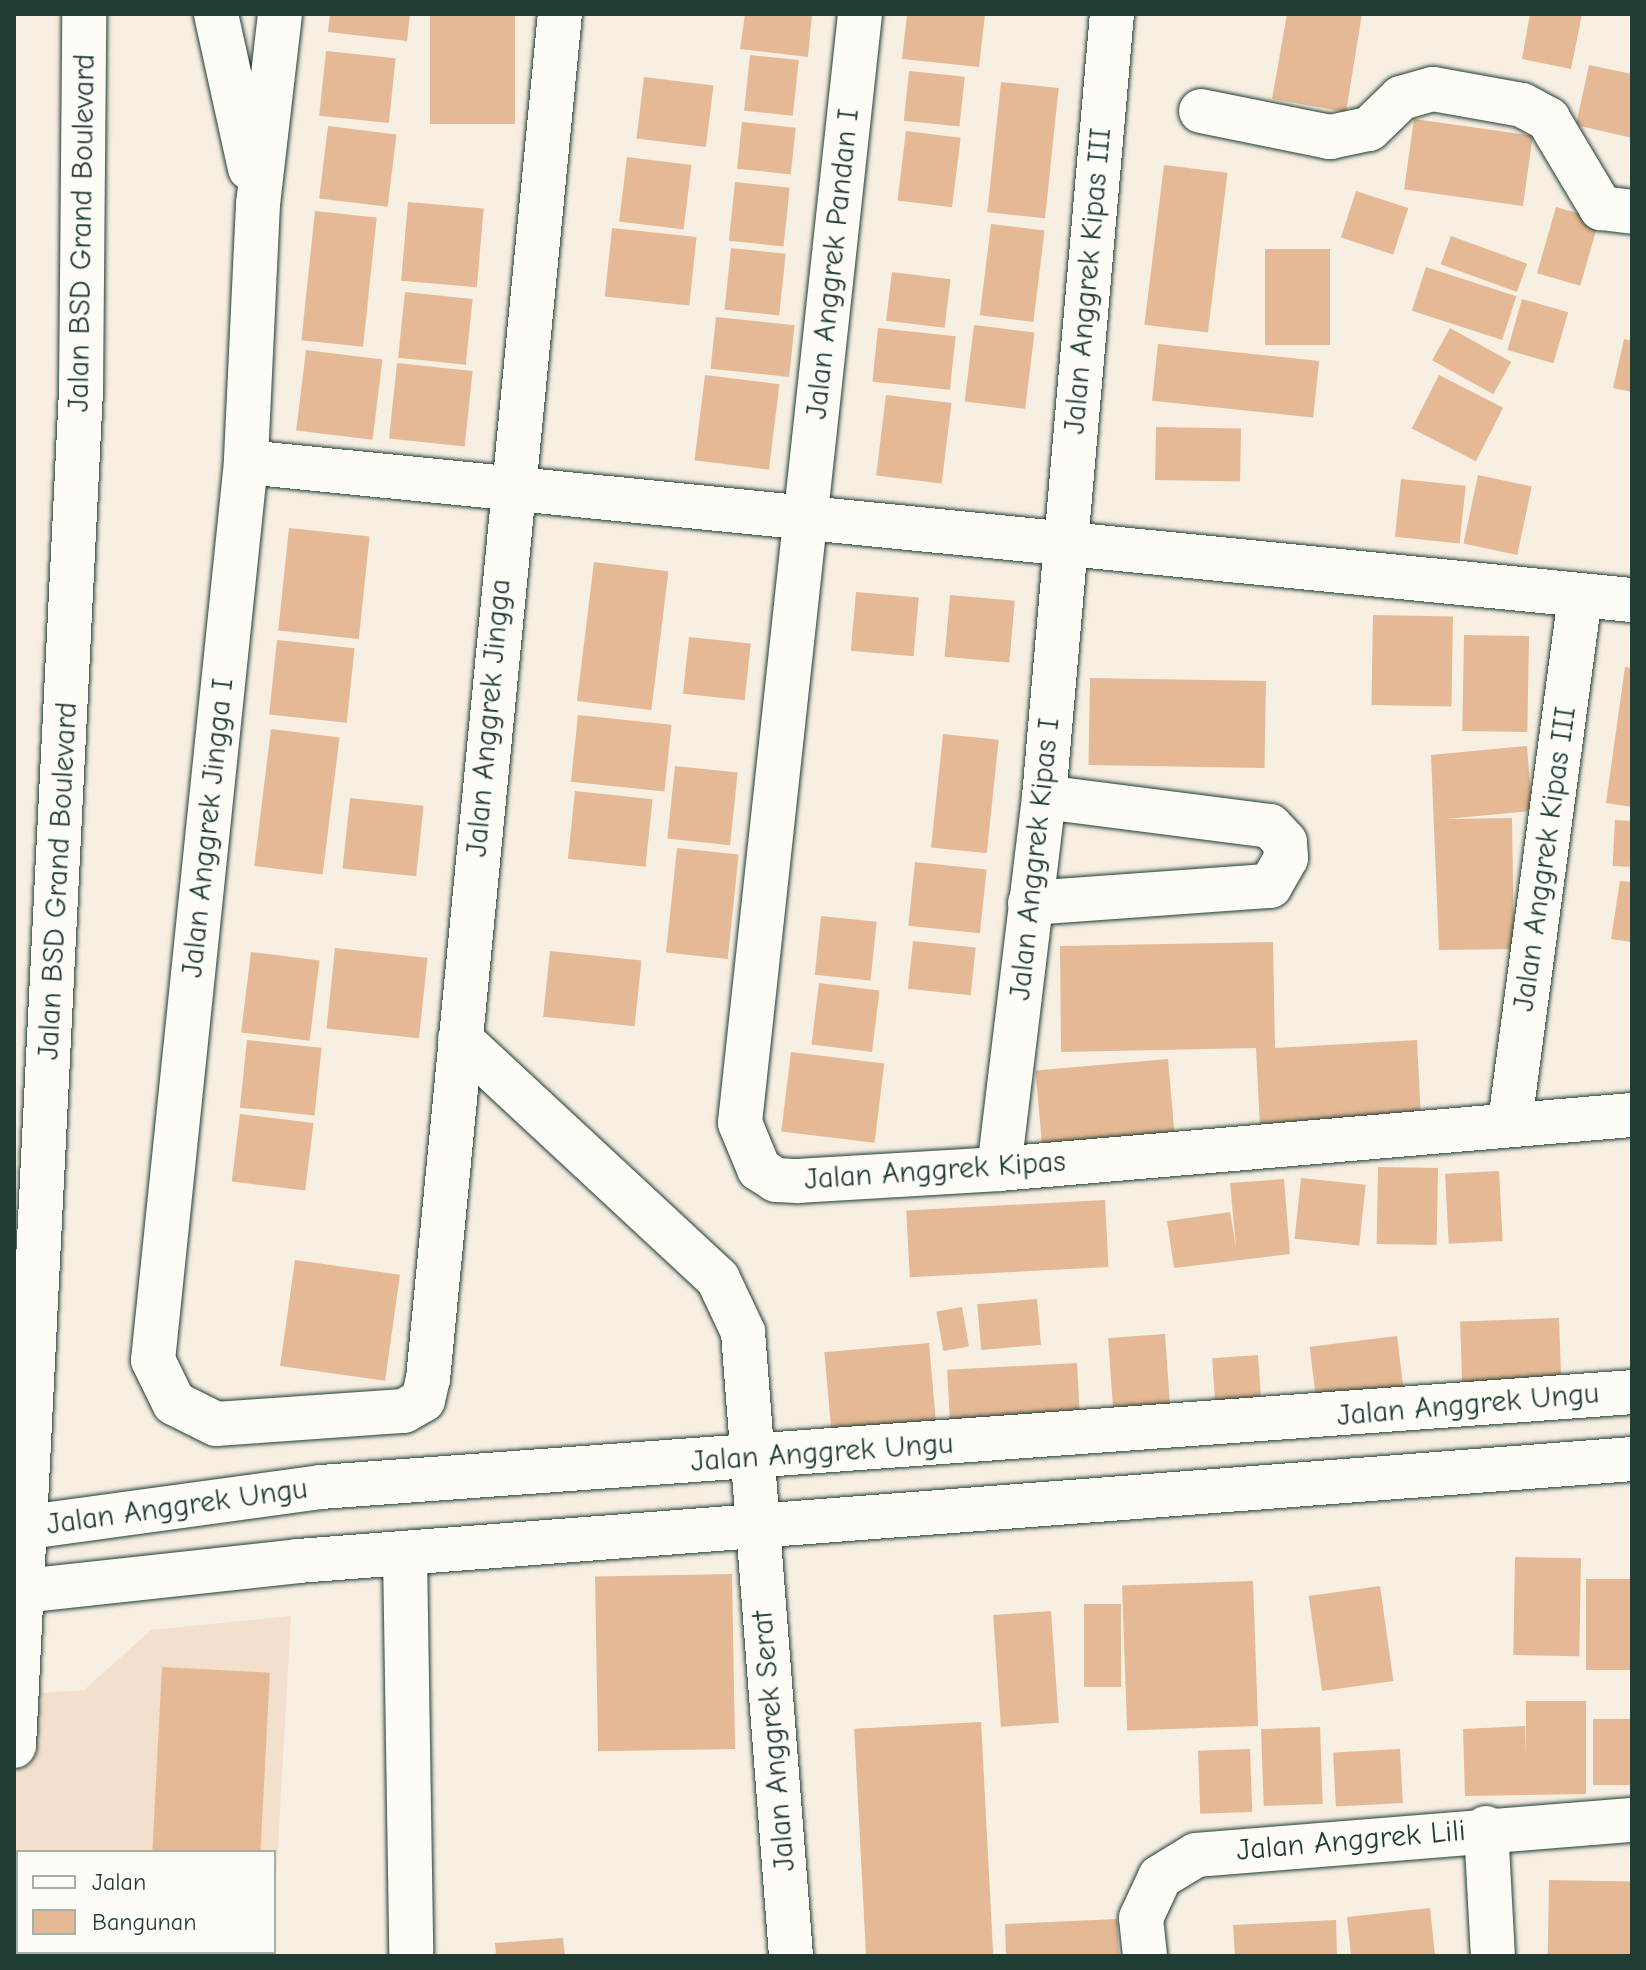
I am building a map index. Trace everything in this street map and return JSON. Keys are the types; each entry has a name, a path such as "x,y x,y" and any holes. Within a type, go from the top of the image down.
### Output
{"street":[{"name":"Jalan BSD Grand Boulevard","path":"14,1746 18,1528 80,409 84,14"},
{"path":"216,14 258,204"},
{"name":"Jalan Anggrek Jingga I","path":"280,14 258,204 246,462 153,1360 174,1403 216,1424 404,1411"},
{"name":"Jalan Anggrek Jingga","path":"404,1411 423,1400 428,1379 510,492 560,14"},
{"name":"Jalan Anggrek Pandan I","path":"806,514 860,14"},
{"name":"Jalan Anggrek Kipas III","path":"1065,549 1112,14"},
{"path":"1201,111 1330,137 1369,129 1401,98 1433,89 1522,105 1548,119 1601,208 1632,212"},
{"path":"246,462 510,492 806,514 1065,549 1632,600"},
{"name":"Jalan Anggrek Kipas","path":"806,514 740,1123 745,1147 776,1180 999,1169 1510,1122 1632,1115"},
{"name":"Jalan Anggrek Kipas I","path":"999,1169 1044,797 1065,549"},
{"name":"Jalan Anggrek Kipas III","path":"1510,1122 1580,597"},
{"path":"1030,903 1270,886 1286,858 1285,842 1270,826 1044,797"},
{"name":"Jalan Anggrek Serat","path":"460,1039 718,1279 743,1332 791,1956"},
{"name":"Jalan Anggrek Ungu","path":"18,1528 321,1487 1632,1392"},
{"name":"Jalan Anggrek Ungu","path":"16,1592 405,1553 1632,1459"},
{"path":"405,1553 411,1956"},
{"name":"Jalan Anggrek Lili","path":"1145,1956 1141,1918 1160,1877 1196,1855 1486,1828 1632,1820"},
{"path":"1486,1828 1493,1956"}],"shaded area":[{"path":"291,1616 276,1882 276,1850 16,1850 16,1954 272,1956 14,1956 14,1695 84,1690 151,1630"}],"building":[{"path":"330,14 410,14 407,41 328,32"},
{"path":"430,14 515,14 515,124 430,124"},
{"path":"745,14 812,14 808,57 740,49"},
{"path":"907,14 985,15 979,67 902,59"},
{"path":"1287,14 1362,14 1346,112 1272,99"},
{"path":"1530,14 1582,14 1571,69 1522,59"},
{"path":"326,51 396,58 389,123 319,116"},
{"path":"750,55 799,60 793,116 744,111"},
{"path":"1589,65 1632,74 1632,138 1576,125"},
{"path":"909,71 965,77 959,127 904,121"},
{"path":"644,77 713,86 706,147 636,139"},
{"path":"1001,82 1059,88 1045,218 987,212"},
{"path":"1414,119 1533,136 1523,206 1404,189"},
{"path":"742,122 796,128 791,174 737,169"},
{"path":"328,126 396,134 388,207 319,198"},
{"path":"906,131 961,138 952,207 897,200"},
{"path":"627,157 692,165 684,229 619,222"},
{"path":"1164,165 1228,173 1208,333 1144,325"},
{"path":"735,182 790,188 784,246 729,241"},
{"path":"1356,191 1408,208 1393,255 1341,238"},
{"path":"408,202 484,209 477,287 401,281"},
{"path":"1556,207 1599,219 1580,286 1537,273"},
{"path":"315,211 377,217 363,347 301,340"},
{"path":"991,224 1045,231 1033,322 980,315"},
{"path":"612,228 697,237 689,306 605,297"},
{"path":"1451,236 1527,264 1517,292 1441,264"},
{"path":"731,248 786,254 779,315 725,310"},
{"path":"1265,249 1330,249 1330,345 1265,345"},
{"path":"1426,267 1516,296 1502,340 1412,311"},
{"path":"892,272 951,279 945,328 886,321"},
{"path":"405,292 473,299 466,365 398,358"},
{"path":"1522,299 1568,312 1554,363 1507,350"},
{"path":"716,317 795,325 789,377 711,369"},
{"path":"974,325 1035,332 1025,409 965,401"},
{"path":"878,328 956,336 950,390 872,382"},
{"path":"1450,328 1511,362 1493,394 1432,360"},
{"path":"1624,339 1632,341 1632,392 1613,388"},
{"path":"1158,344 1319,361 1313,418 1152,401"},
{"path":"306,350 382,359 373,440 296,430"},
{"path":"397,363 473,371 465,447 389,439"},
{"path":"705,375 779,384 769,469 695,460"},
{"path":"1439,375 1503,408 1476,461 1412,428"},
{"path":"886,395 952,403 942,483 876,475"},
{"path":"1156,427 1241,428 1240,481 1155,480"},
{"path":"1478,475 1532,486 1517,555 1463,543"},
{"path":"1401,479 1466,486 1460,543 1395,537"},
{"path":"289,528 370,536 359,639 278,630"},
{"path":"594,562 668,571 651,710 577,701"},
{"path":"856,592 919,597 914,656 851,651"},
{"path":"950,595 1015,601 1009,662 945,657"},
{"path":"1373,615 1453,616 1451,706 1371,705"},
{"path":"1464,635 1529,636 1527,732 1462,731"},
{"path":"689,637 751,643 745,700 683,694"},
{"path":"277,640 355,648 347,723 269,715"},
{"path":"1625,667 1632,668 1632,807 1606,803"},
{"path":"1090,678 1266,681 1264,768 1088,765"},
{"path":"578,715 671,725 664,791 571,782"},
{"path":"271,729 339,737 323,874 254,866"},
{"path":"943,734 999,740 987,853 931,847"},
{"path":"1527,746 1532,811 1445,819 1512,818 1514,949 1439,950 1431,755"},
{"path":"675,766 738,773 730,845 667,839"},
{"path":"575,791 653,799 645,867 568,859"},
{"path":"350,798 424,806 416,876 343,869"},
{"path":"1615,820 1632,821 1630,867 1613,866"},
{"path":"677,848 739,854 728,959 666,952"},
{"path":"915,862 987,870 980,933 908,926"},
{"path":"1620,881 1632,882 1632,942 1611,939"},
{"path":"821,916 877,922 871,981 815,975"},
{"path":"913,941 976,948 971,995 908,989"},
{"path":"1273,942 1275,1048 1417,1040 1421,1120 1260,1129 1256,1048 1061,1052 1060,946"},
{"path":"335,948 427,958 419,1038 327,1029"},
{"path":"550,951 641,961 635,1026 543,1017"},
{"path":"251,952 319,960 310,1041 241,1032"},
{"path":"819,983 880,990 872,1052 811,1045"},
{"path":"247,1040 322,1048 314,1115 240,1108"},
{"path":"791,1052 884,1063 875,1143 781,1131"},
{"path":"1168,1059 1175,1136 1042,1147 1036,1071"},
{"path":"240,1114 313,1123 305,1191 232,1181"},
{"path":"1378,1167 1438,1168 1437,1245 1377,1244"},
{"path":"1499,1171 1503,1241 1449,1244 1445,1174"},
{"path":"1301,1178 1366,1185 1359,1245 1295,1239"},
{"path":"1284,1179 1290,1254 1174,1268 1167,1221 1230,1212 1236,1247 1230,1183"},
{"path":"1105,1200 1109,1267 910,1277 906,1210"},
{"path":"295,1260 400,1275 385,1381 280,1366"},
{"path":"1037,1299 1041,1345 981,1350 977,1304"},
{"path":"962,1307 969,1346 943,1351 936,1312"},
{"path":"1559,1318 1562,1392 1463,1395 1460,1321"},
{"path":"1165,1334 1170,1408 1113,1412 1108,1338"},
{"path":"1397,1336 1404,1392 1316,1402 1310,1347"},
{"path":"929,1343 936,1429 832,1438 824,1352"},
{"path":"1258,1355 1262,1412 1216,1415 1212,1358"},
{"path":"1077,1363 1081,1432 951,1439 947,1370"},
{"path":"1515,1557 1581,1558 1579,1656 1513,1655"},
{"path":"732,1574 735,1749 598,1751 595,1576"},
{"path":"1586,1579 1632,1579 1632,1670 1586,1670"},
{"path":"1253,1581 1258,1726 1127,1730 1122,1586"},
{"path":"1380,1586 1393,1681 1322,1691 1309,1596"},
{"path":"1084,1604 1121,1604 1121,1687 1084,1687"},
{"path":"1051,1611 1059,1723 1001,1727 993,1615"},
{"path":"162,1667 270,1673 261,1850 152,1850"},
{"path":"1526,1701 1586,1701 1586,1794 1465,1796 1463,1729 1525,1726 1526,1754"},
{"path":"1593,1719 1632,1719 1632,1785 1593,1785"},
{"path":"981,1722 993,1956 866,1956 854,1729"},
{"path":"1320,1727 1323,1804 1264,1806 1261,1729"},
{"path":"1250,1749 1252,1812 1200,1814 1198,1751"},
{"path":"1400,1749 1403,1803 1336,1806 1333,1753"},
{"path":"1549,1880 1632,1881 1631,1956 1548,1956"},
{"path":"1430,1908 1435,1956 1351,1956 1347,1917"},
{"path":"1117,1919 1119,1956 1006,1956 1005,1924"},
{"path":"1336,1920 1337,1956 1235,1956 1233,1925"},
{"path":"563,1938 565,1956 496,1956 495,1943"},
{"path":"149,1954 203,1954 149,1956"}]}
